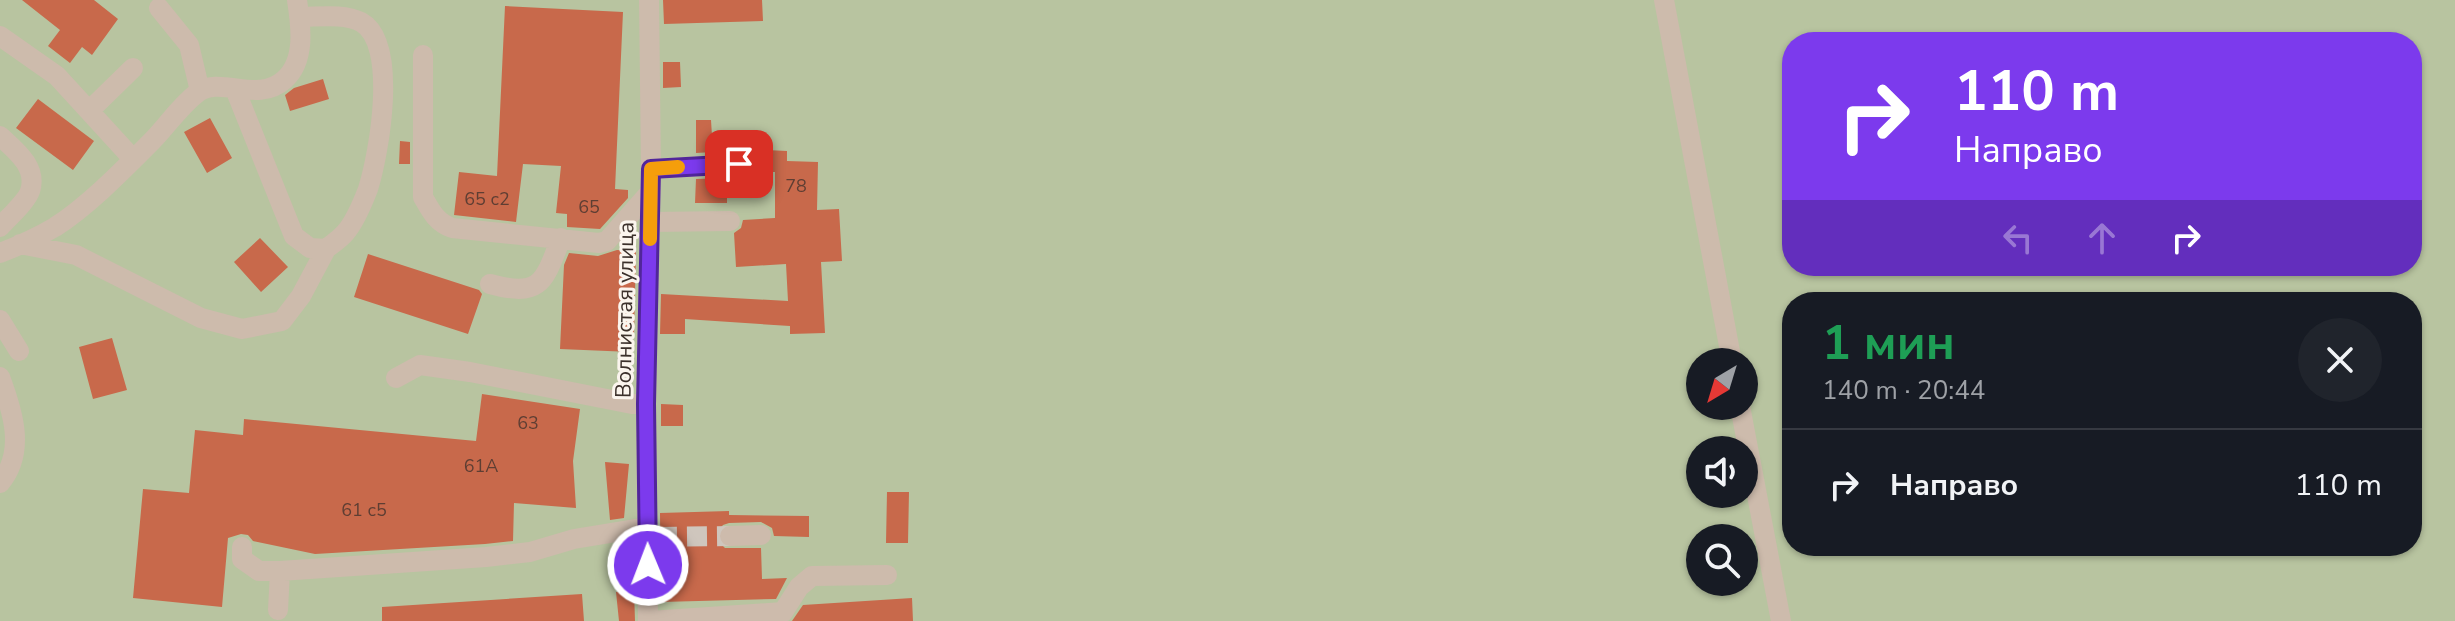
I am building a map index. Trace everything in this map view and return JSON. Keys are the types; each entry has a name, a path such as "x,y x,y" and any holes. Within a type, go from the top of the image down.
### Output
{"street":[{"name":"Волнистая улица","path":"648,621 651,534 646,404 651,222 649,0"},
{"path":"1664,0 1729,348"},
{"path":"159,8 189,45 200,91"},
{"path":"0,253 54,228 82,207 152,142 174,115 200,91 212,88 254,92 271,89 284,80 295,67 300,53 298,9 361,22 373,33 382,65 382,121 367,189 347,232 326,249 301,296 282,321 242,329 201,318 76,255 20,244"},
{"path":"0,36 57,76 133,159"},
{"path":"423,55 423,197 442,224 452,228 599,243 607,241 651,191"},
{"path":"90,110 133,68"},
{"path":"235,89 294,236 310,248 326,249"},
{"path":"0,136 27,163 30,192 0,227"},
{"path":"651,169 739,164"},
{"path":"651,222 730,221"},
{"path":"490,284 512,290 531,289 539,284 561,238"},
{"path":"0,320 19,351"},
{"path":"396,378 420,365 646,404"},
{"path":"0,377 12,409 16,443 11,467 0,483"},
{"path":"1743,420 1781,621"},
{"path":"242,547 242,559 259,571 280,571 486,557 530,552 574,539 651,534"},
{"path":"730,536 761,535"},
{"path":"278,610 280,571"},
{"path":"648,621 783,612 799,587 812,576 887,575"}],"green space":[{"path":"0,0 2455,0 2455,621 0,621"}],"building":[{"path":"22,0 94,0 118,19 92,55 82,47 70,63 48,46 60,30"},
{"path":"663,0 762,0 763,21 664,24"},
{"path":"505,6 623,12 615,189 628,190 628,198 600,229 567,227 567,214 556,213 561,166 523,164 516,222 454,215 459,172 497,176"},
{"path":"663,62 680,62 681,87 663,88"},
{"path":"323,79 329,99 290,111 285,95 294,88"},
{"path":"38,99 94,141 73,170 16,128"},
{"path":"210,118 232,158 207,173 184,132"},
{"path":"696,120 711,120 713,152 696,153"},
{"path":"400,141 410,142 410,164 399,164"},
{"path":"766,150 787,151 787,161 818,162 817,210 839,209 842,261 821,262 825,333 790,334 790,326 685,319 685,334 660,334 661,294 788,301 786,264 736,267 734,233 741,228 743,220 775,218 775,172 766,172"},
{"path":"727,178 727,203 695,203 696,179"},
{"path":"260,238 288,267 261,292 234,262"},
{"path":"617,250 636,251 631,352 560,349 564,265 569,253 598,256"},
{"path":"368,254 479,290 482,294 468,334 354,297"},
{"path":"112,338 127,390 93,399 79,347"},
{"path":"482,394 580,409 573,461 576,508 514,503 513,541 485,544 315,554 253,541 248,535 241,534 228,538 222,607 133,598 143,489 189,493 195,430 243,435 244,419 476,441"},
{"path":"661,404 683,405 683,426 661,426"},
{"path":"605,462 629,464 624,518 610,520"},
{"path":"887,492 909,492 908,543 886,543"},
{"path":"729,511 729,515 809,516 809,537 774,536 772,528 761,522 729,523 718,531 719,542 725,548 761,548 762,579 787,578 776,599 661,602 660,513"},
{"path":"634,590 635,621 619,621 616,592"},
{"path":"582,594 584,621 382,621 382,607"},
{"path":"912,598 913,621 792,621 803,605"}],"tunnel":[{"path":"657,537 730,536"}],"slow traffic":[{"path":"650,239 651,169 678,167"}],"route":[{"path":"648,565 646,404 651,169 739,164"}]}
